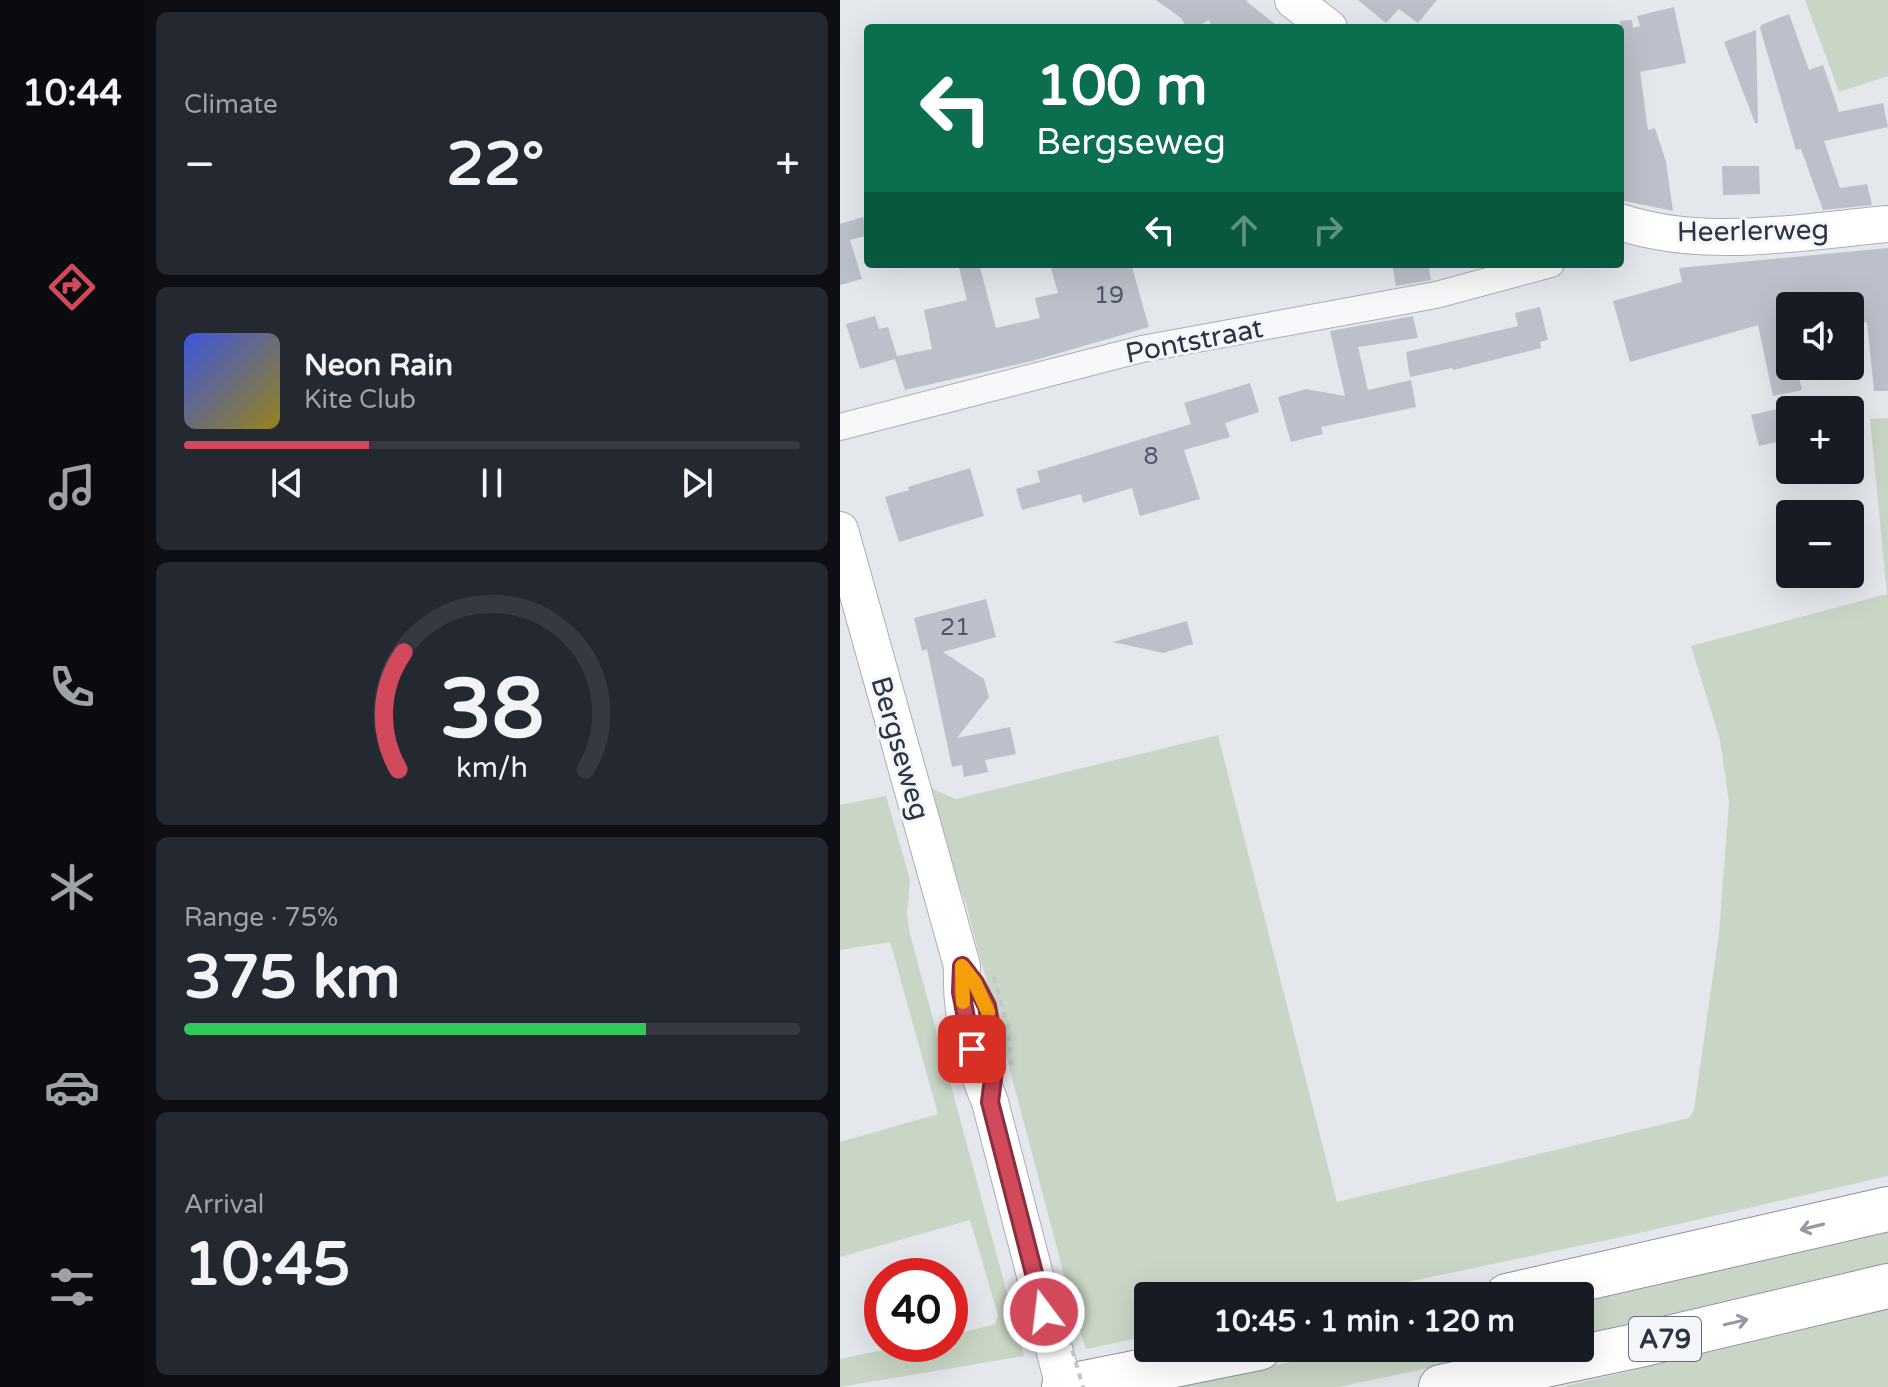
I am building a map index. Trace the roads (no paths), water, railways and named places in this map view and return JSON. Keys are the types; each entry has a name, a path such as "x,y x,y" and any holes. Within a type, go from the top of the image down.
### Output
{"highway":[{"path":"1568,1282 1888,1209"},
{"name":"A79","path":"1441,1387 1635,1346 1888,1286"},
{"path":"1064,1387 1189,1362"}],"street":[{"path":"1293,0 1324,24"},
{"name":"Heerlerweg","path":"1624,223 1656,231 1716,236 1888,224"},
{"name":"Pontstraat","path":"840,427 1142,349 1436,295 1536,268"},
{"name":"Bergseweg","path":"840,530 962,966 961,992 972,1049 1060,1341 1064,1387"}]}
